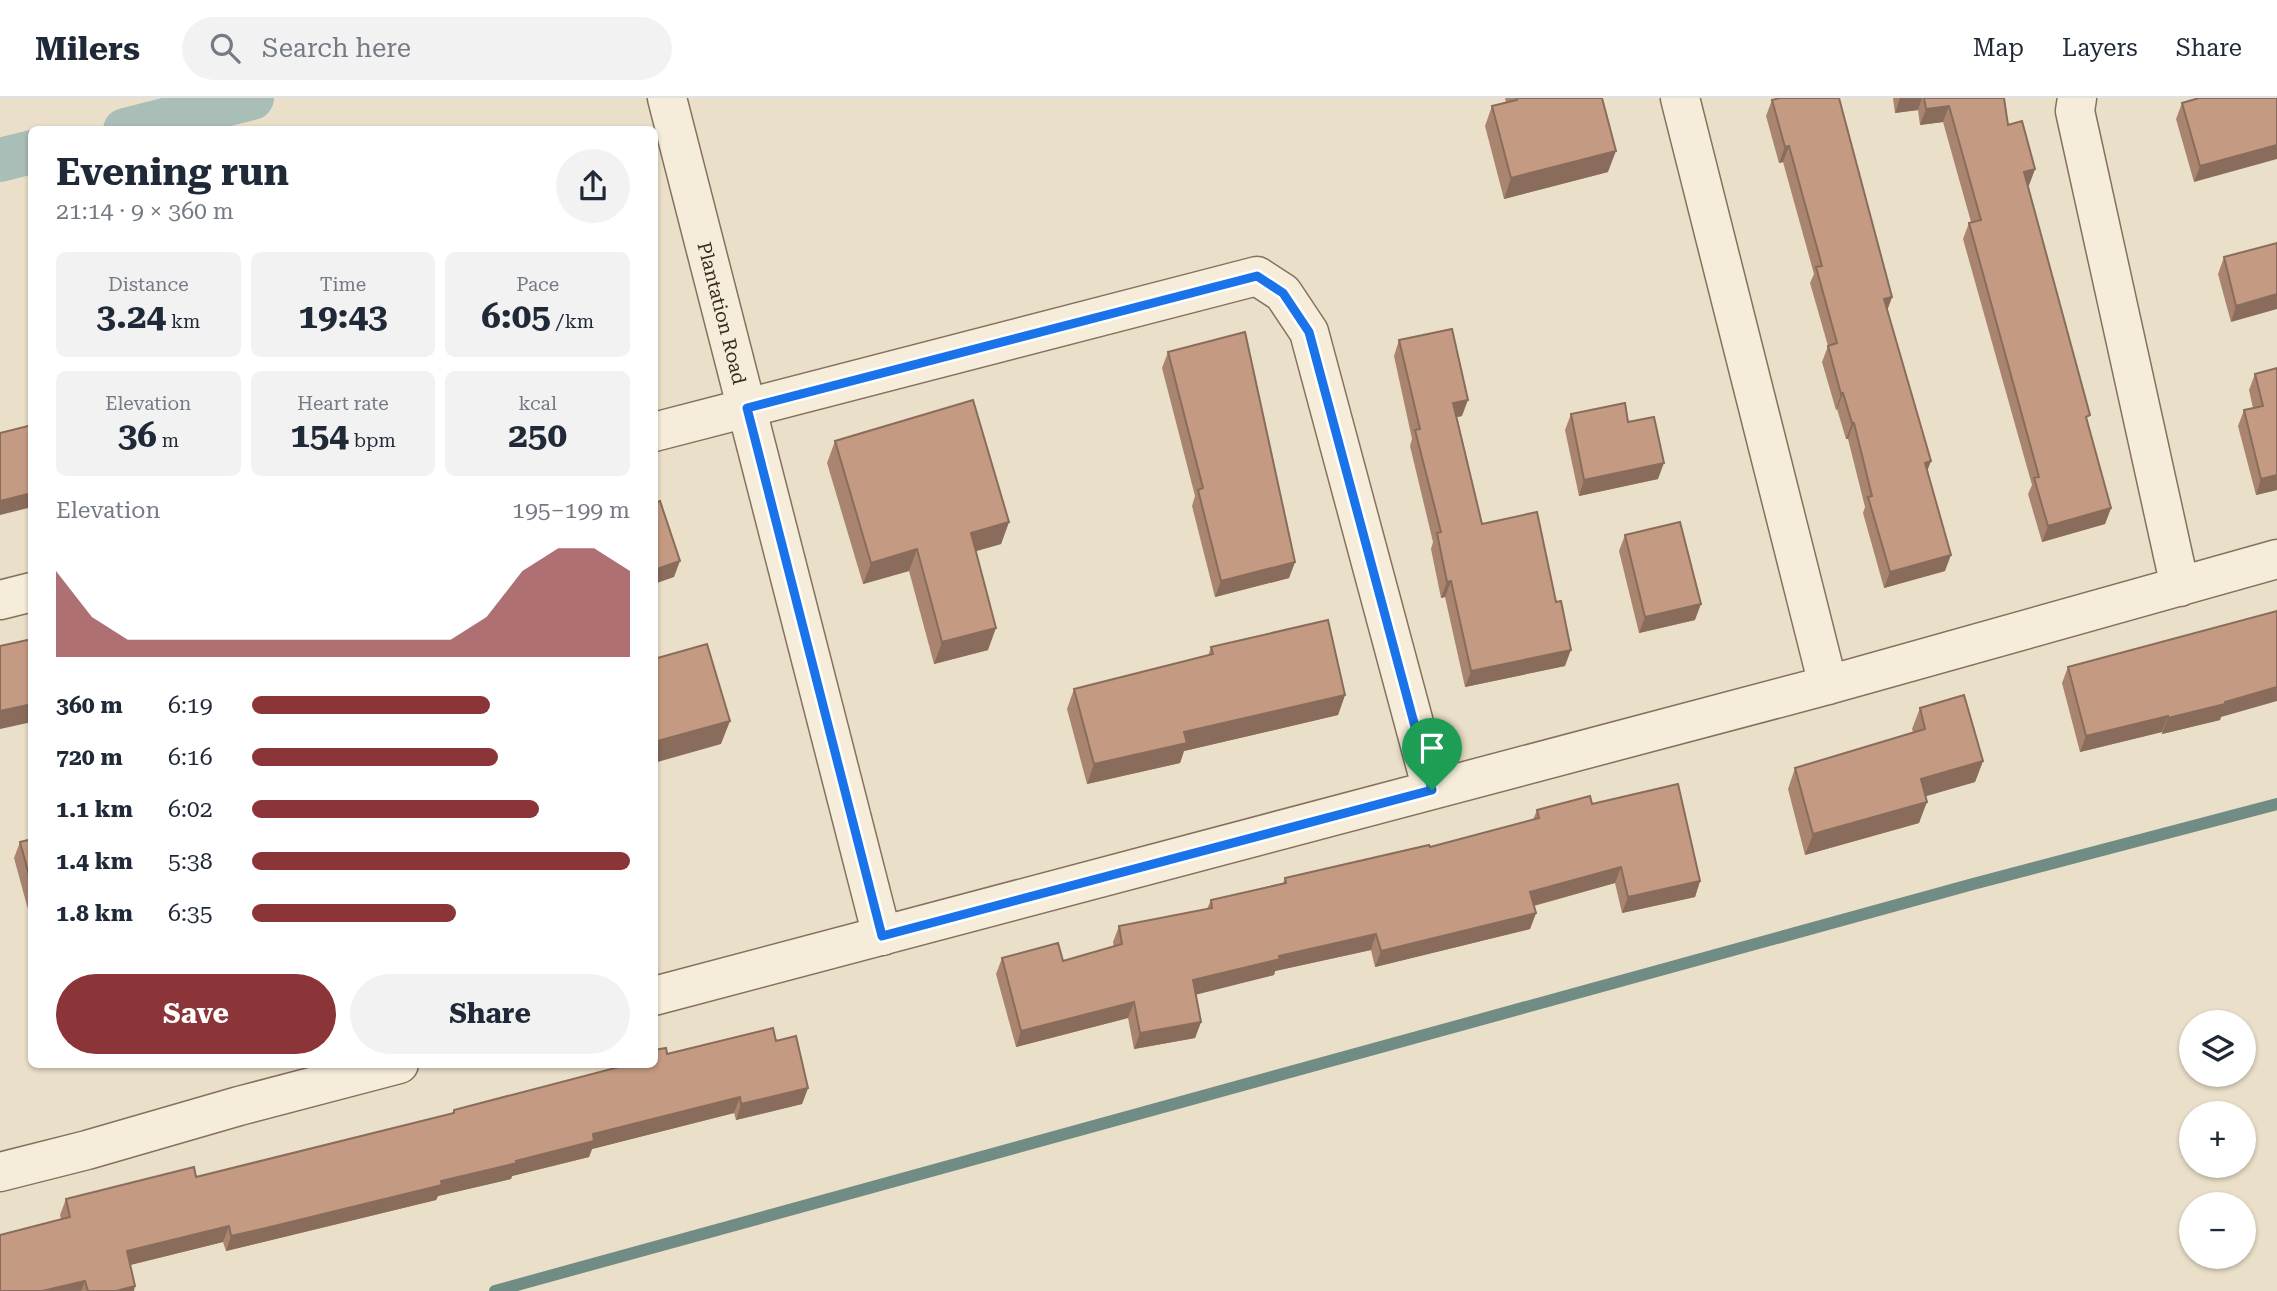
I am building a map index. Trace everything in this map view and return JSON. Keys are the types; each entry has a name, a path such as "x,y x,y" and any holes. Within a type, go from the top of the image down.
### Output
{"street":[{"name":"Plantation Road","path":"667,98 882,936"},
{"path":"1680,98 1828,685"},
{"path":"2077,98 2076,111 2180,587"},
{"path":"658,431 1257,276 1283,293 1309,332 1432,790"},
{"path":"658,995 1828,685 2277,559"},
{"path":"0,600 28,593"},
{"path":"0,1172 384,1068"}],"building":[{"path":"1517,98 1602,98 1616,151 1511,178 1492,106"},
{"path":"1839,98 1892,297 1884,299 1931,461 1925,463 1951,555 1890,572 1868,497 1872,496 1854,423 1843,393 1841,394 1828,346 1837,343 1816,267 1822,266 1789,146 1785,147 1772,100"},
{"path":"1924,98 2004,98 2008,125 2022,121 2035,169 2024,172 2090,415 2086,417 2111,508 2048,526 2034,478 2039,477 1969,223 1981,220 1949,106 1926,109"},
{"path":"2199,98 2277,98 2277,145 2200,166 2182,103"},
{"path":"2277,243 2277,294 2236,306 2224,257"},
{"path":"1452,329 1468,400 1453,403 1482,524 1537,512 1556,602 1561,601 1571,650 1471,671 1451,581 1447,582 1437,533 1441,532 1415,430 1420,429 1399,340"},
{"path":"1245,332 1295,562 1221,581 1198,490 1203,488 1168,352"},
{"path":"2277,368 2277,475 2261,479 2244,410 2263,406 2255,374"},
{"path":"973,400 1009,522 971,533 996,628 942,642 917,549 871,563 835,441"},
{"path":"1625,403 1628,422 1654,417 1664,463 1584,480 1571,414"},
{"path":"28,426 28,494 0,501 0,433"},
{"path":"660,501 680,561 658,569"},
{"path":"1680,522 1701,604 1645,617 1625,535"},
{"path":"2277,611 2277,687 2225,704 2086,736 2068,667"},
{"path":"1328,620 1345,695 1184,732 1187,743 1094,764 1074,689 1213,654 1211,647"},
{"path":"28,640 28,705 0,711 0,646"},
{"path":"707,644 730,721 658,741 658,658"},
{"path":"1964,695 1983,761 1921,779 1927,802 1813,834 1795,768 1925,729 1920,708"},
{"path":"1678,784 1700,881 1628,897 1621,867 1530,892 1536,913 1381,951 1376,934 1279,956 1280,959 1193,980 1201,1022 1140,1033 1134,1002 1021,1031 1002,958 1058,943 1063,961 1122,944 1119,926 1212,908 1211,900 1286,883 1285,878 1429,845 1430,847 1539,818 1537,810 1590,796 1592,804"},
{"path":"28,840 28,871 20,842"},
{"path":"773,1028 776,1041 796,1036 808,1088 741,1104 740,1097 593,1134 594,1141 441,1181 442,1185 266,1228 231,1236 229,1226 127,1251 135,1286 116,1291 88,1291 85,1281 42,1291 0,1291 0,1235 70,1217 66,1199 194,1167 196,1177 454,1113 454,1110 615,1068 658,1068 658,1049 666,1048 667,1054"}],"waterway":[{"path":"141,126 252,98"},
{"path":"0,160 28,153"},
{"path":"495,1291 1973,884 2277,804"}],"route":[{"path":"1257,276 1283,293 1309,332 1432,790 882,936 747,408 1257,276"}]}
